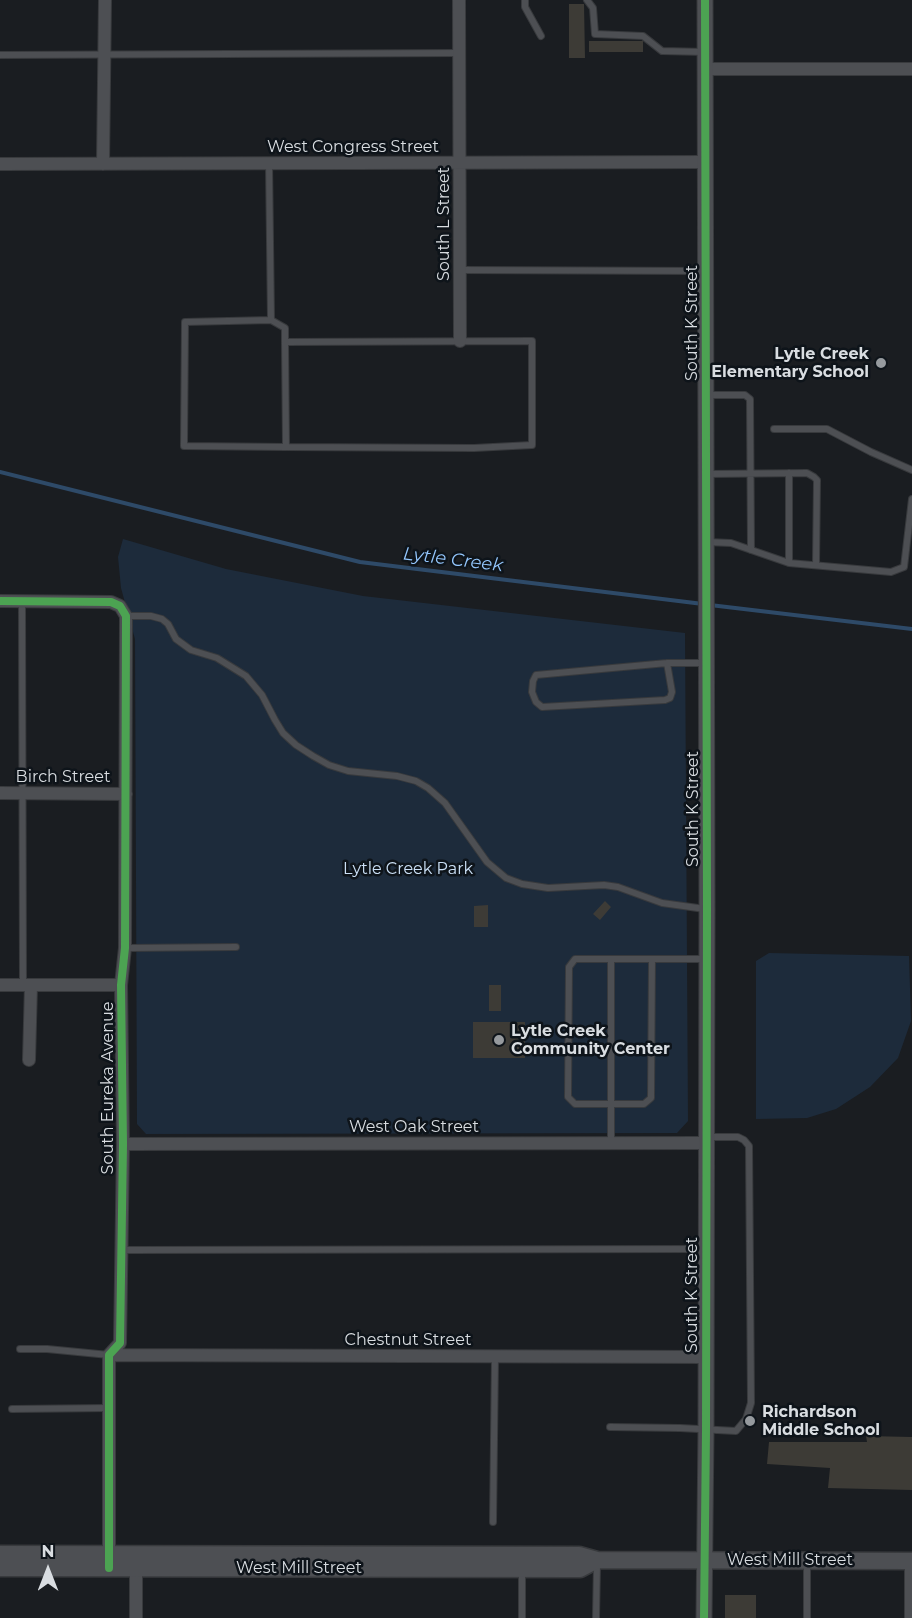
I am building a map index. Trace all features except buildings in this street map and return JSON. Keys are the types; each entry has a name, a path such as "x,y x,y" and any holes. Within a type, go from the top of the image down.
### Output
{"main road":[{"name":"West Mill Street","path":"0,1554 109,1561 136,1568 580,1569 597,1560"},
{"name":"West Mill Street","path":"0,1568 109,1561 579,1555 597,1560 911,1561"}],"street":[{"path":"103,164 105,0"},
{"name":"South L Street","path":"459,0 460,341"},
{"name":"South K Street","path":"704,1618 707,959 705,0"},
{"path":"705,69 912,69"},
{"name":"West Congress Street","path":"0,164 705,162"},
{"path":"0,601 111,602 123,611"},
{"name":"South Eureka Avenue","path":"109,1561 109,1355 120,1343 123,1144 121,985 125,948 126,794 123,611"},
{"name":"Birch Street","path":"0,793 126,794"},
{"path":"0,985 121,985"},
{"path":"27,985 29,1060"},
{"name":"West Oak Street","path":"123,1144 611,1143 706,1140"},
{"name":"Chestnut Street","path":"109,1355 706,1357"},
{"path":"911,1561 911,1618"},
{"path":"136,1568 136,1618"}],"lane":[{"path":"525,0 525,7 541,36"},
{"path":"587,0 594,8 595,34 643,36 662,51 705,52"},
{"path":"0,55 460,54"},
{"path":"269,163 271,320"},
{"path":"460,270 706,271"},
{"path":"285,342 532,341 532,445 474,448 286,447 184,446 185,322 271,320 285,328 285,342 286,447"},
{"path":"706,395 745,395 750,399 751,550"},
{"path":"774,429 827,429 912,470"},
{"path":"789,473 789,563"},
{"path":"706,474 811,474 817,480 816,566"},
{"path":"706,542 731,543 789,563 891,572 904,567 912,499"},
{"path":"22,602 27,985"},
{"path":"123,611 162,619 168,624 176,639 191,650 217,658 246,676 262,694 274,720 284,733 312,756 348,771 397,776 416,781 428,788 445,803 487,862 506,878 522,884 548,888 604,885 618,887 662,903 707,909"},
{"path":"667,663 672,692 670,698 665,700 542,707 536,702 532,692 536,675 667,663 706,663"},
{"path":"125,948 236,947"},
{"path":"652,959 651,1098 644,1104 575,1104 568,1097 568,967 575,959 652,959 707,959"},
{"path":"611,959 611,1143"},
{"path":"610,1427 736,1431 746,1419 751,1403 749,1146 738,1137 706,1140"},
{"path":"121,1250 705,1249"},
{"path":"20,1349 47,1349 109,1355"},
{"path":"493,1522 495,1357"},
{"path":"12,1409 109,1408"},
{"path":"596,1618 597,1560"},
{"path":"807,1561 807,1618"},
{"path":"522,1569 522,1618"}],"green space":[{"name":"Lytle Creek Park","path":"123,539 226,569 363,596 685,633 688,1121 677,1133 146,1134 137,1124 135,639 121,588 118,557"},
{"path":"769,953 909,956 911,1021 898,1058 870,1087 836,1109 807,1118 756,1119 756,961"}],"waterway":[{"name":"Lytle Creek","path":"0,472 360,562 703,604"},
{"name":"Lytle Creek","path":"710,605 912,629"}],"cycle path":[{"path":"704,1618 707,909 705,0"},
{"path":"0,601 111,602 120,606 126,616 125,948 121,985 123,1144 120,1343 109,1355 109,1568"}],"place":[{"name":"Lytle Creek Elementary School","path":"881,363"},
{"name":"Lytle Creek Community Center","path":"499,1040"},
{"name":"Richardson Middle School","path":"750,1421"}]}
